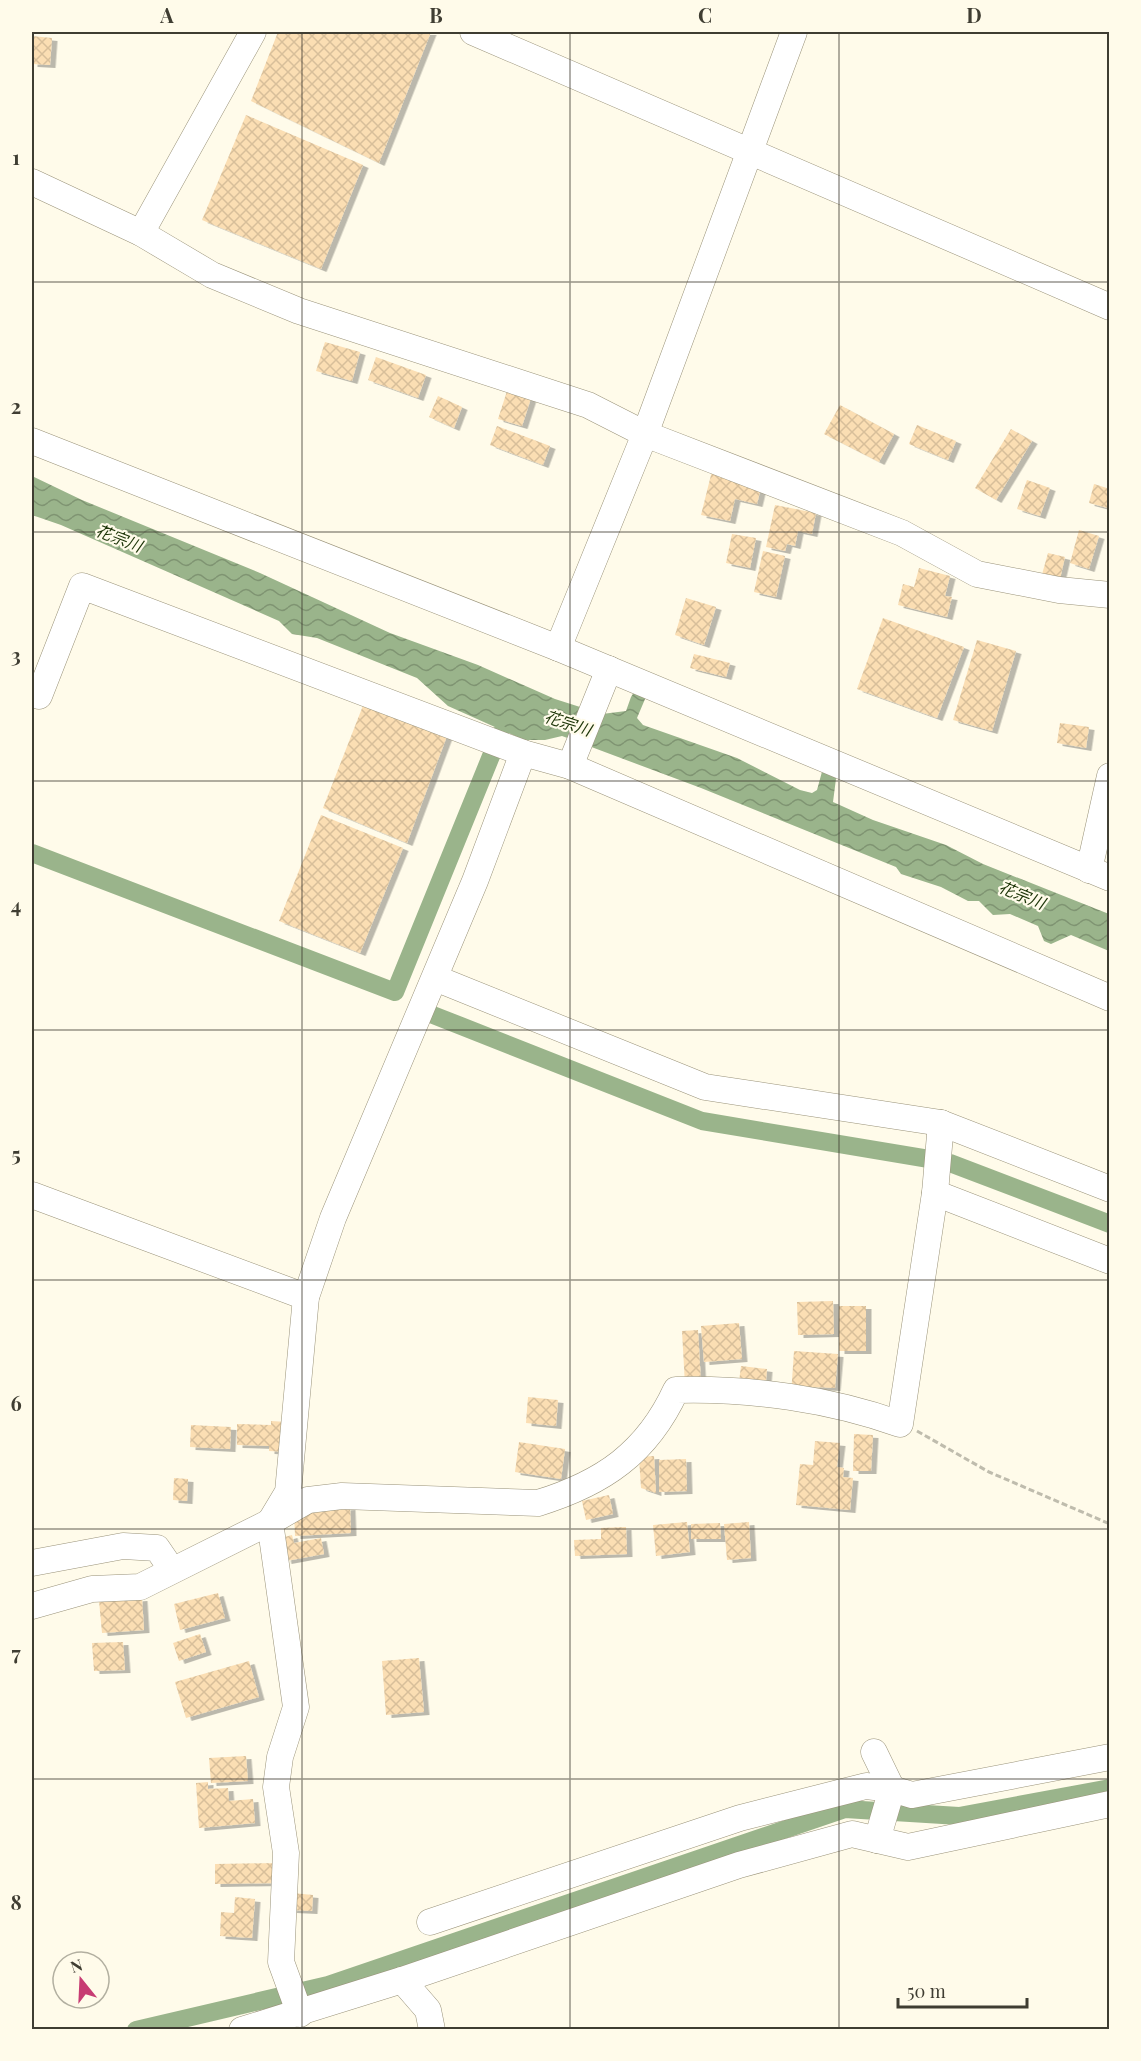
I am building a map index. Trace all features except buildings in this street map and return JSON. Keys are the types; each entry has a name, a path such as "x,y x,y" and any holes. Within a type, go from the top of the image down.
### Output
{"street":[{"path":"141,233 253,32"},
{"path":"473,32 1110,307"},
{"path":"558,648 646,430 794,32"},
{"path":"32,182 141,233 212,275 299,310 588,405 902,533 977,574 1059,590 1110,595"},
{"path":"32,441 558,648 606,676 1099,874 1110,776"},
{"path":"32,693 39,696 82,586 523,753 573,760 1110,998"},
{"path":"573,760 606,676"},
{"path":"300,2014 281,1962 286,1852 276,1787 280,1757 296,1707 270,1522 288,1492 306,1297 333,1218 475,881 523,753"},
{"path":"435,978 705,1087 941,1123 1110,1190"},
{"path":"32,1606 92,1589 140,1587 270,1522 308,1500 342,1496 389,1500 538,1503 565,1495 589,1485 634,1453 670,1404 676,1390 714,1389 787,1397 861,1410 900,1424 935,1193 941,1123"},
{"path":"935,1193 1110,1260"},
{"path":"32,1194 306,1297"},
{"path":"32,1563 123,1546 157,1548 172,1570"},
{"path":"874,1752 892,1789 877,1840"},
{"path":"430,1922 740,1818 866,1786 892,1789 912,1795 1110,1757"},
{"path":"242,2030 300,2014 739,1865 852,1834 908,1847 1110,1804"},
{"path":"402,1980 428,2010 432,2030"}],"path":[{"path":"900,1424 928,1435 989,1472 1110,1524"}],"water":[{"name":"花宗川","path":"32,476 82,500 260,573 390,633 478,665 555,699 602,714 626,711 636,689 648,692 637,718 643,725 737,758 800,790 812,793 817,790 823,768 837,771 833,802 873,820 946,845 983,864 1109,914 1109,951 1071,935 1051,944 1044,941 1038,926 1010,914 993,915 979,901 968,901 941,887 901,874 896,867 701,788 562,736 545,740 524,740 448,706 417,678 317,638 292,634 279,621 61,525 32,515"}],"waterway":[{"path":"32,853 395,992 500,734"},
{"path":"433,1015 702,1121 929,1159"},
{"path":"950,1163 1110,1224"},
{"path":"136,2030 328,1985 845,1809 959,1816 1110,1788"}]}
